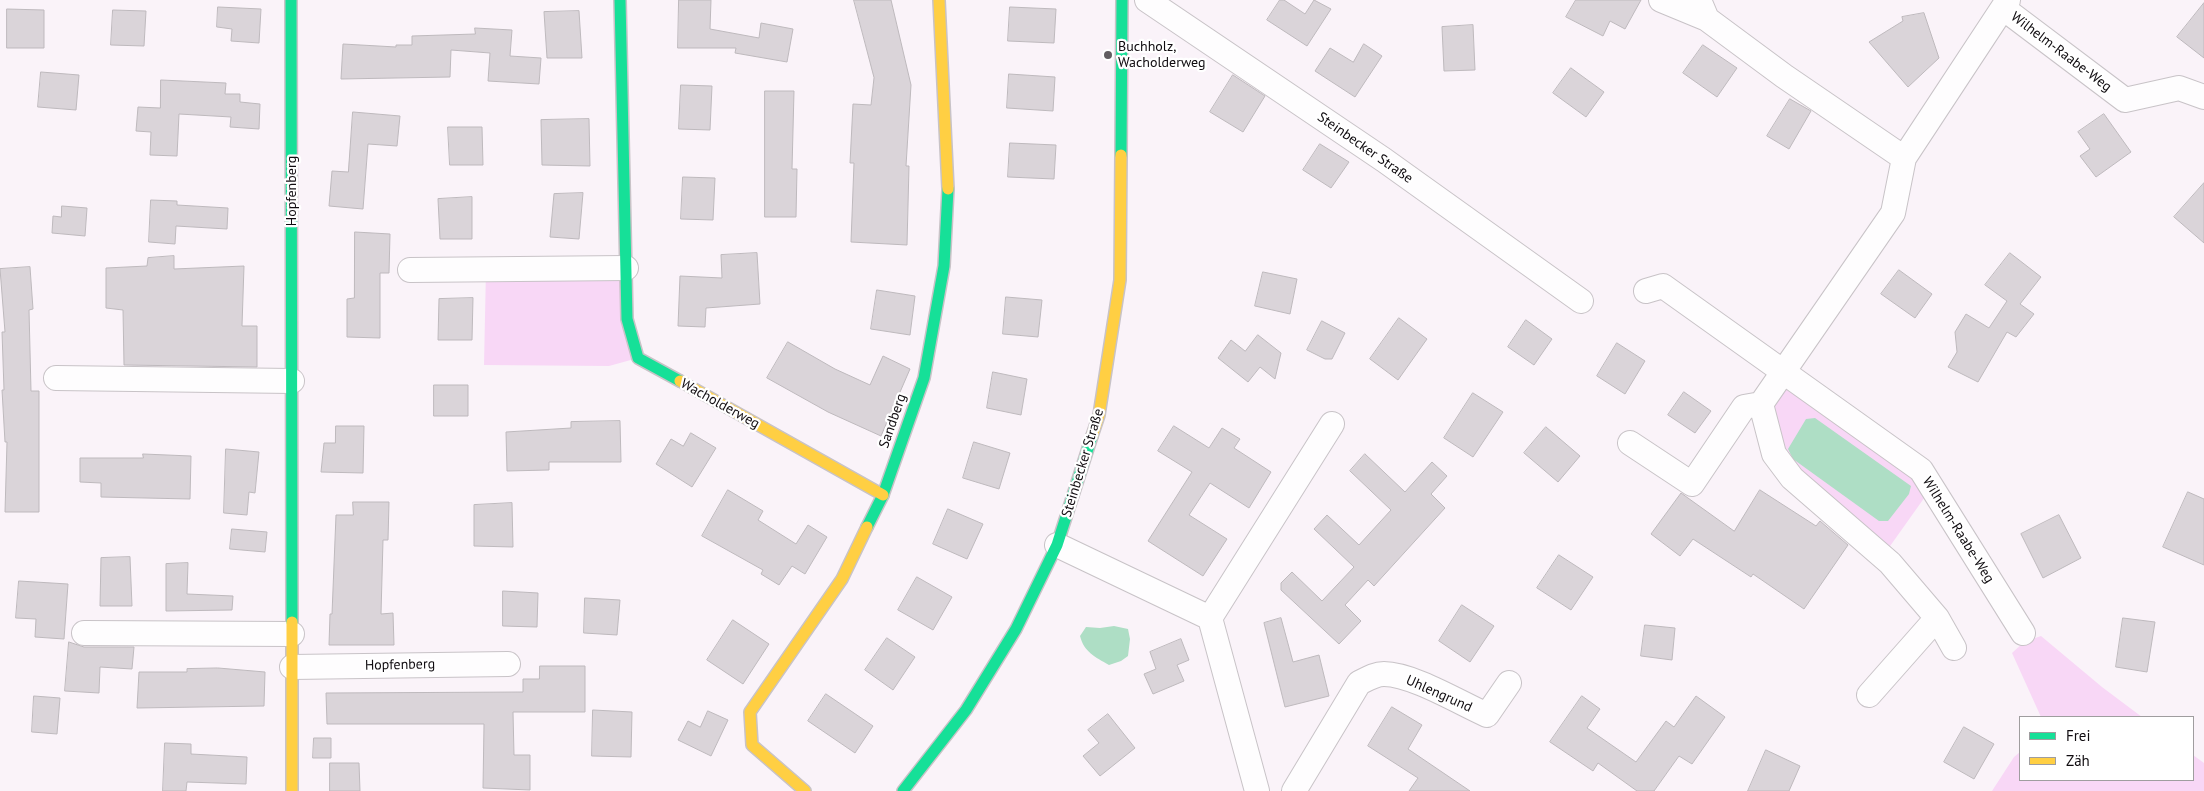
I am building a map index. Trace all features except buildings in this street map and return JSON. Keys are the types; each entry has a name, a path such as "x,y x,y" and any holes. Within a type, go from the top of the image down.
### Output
{"street":[{"name":"Hopfenberg","path":"292,0 292,791"},
{"name":"Wacholderweg","path":"620,0 627,319 638,358 883,495"},
{"name":"Sandberg","path":"805,791 752,745 750,712 842,579 883,495 924,378 944,266 948,197 939,0"},
{"name":"Steinbecker Straße","path":"903,791 966,710 1016,629 1058,544 1099,416 1120,280 1122,0"},
{"name":"Steinbecker Straße","path":"1146,0 1384,160 1581,301"},
{"path":"1661,0 1703,10 1784,76 1904,158"},
{"name":"Wilhelm-Raabe-Weg","path":"1761,404 1893,213 1904,158 2005,4 2125,100 2179,88 2204,98"},
{"path":"410,270 626,268"},
{"name":"Wilhelm-Raabe-Weg","path":"1646,291 1663,286 1921,470 2023,633"},
{"path":"56,378 292,381"},
{"path":"1630,443 1692,484 1744,408 1761,404 1774,454 1792,478 1890,563 1937,618 1954,648"},
{"path":"1257,791 1210,618 1332,424"},
{"path":"1058,544 1210,618"},
{"path":"1869,695 1937,618"},
{"path":"84,633 292,634"},
{"name":"Hopfenberg","path":"292,667 508,664"},
{"name":"Uhlengrund","path":"1294,791 1359,683 1371,676 1384,674 1405,677 1487,715 1509,683"}],"shaded area":[{"path":"626,268 638,358 609,366 484,365 486,269"},
{"path":"1783,370 1932,487 1883,556 1792,478 1761,404"},
{"path":"1815,418 1911,486 1909,494 1888,521 1879,521 1793,459 1788,449 1806,419"},
{"path":"1114,626 1128,629 1130,639 1128,656 1121,661 1109,665 1087,650 1080,636 1086,627"},
{"path":"2041,636 2102,687 2141,716 2041,716 2012,653 2024,642"},
{"path":"2019,753 2019,781 2194,781 2194,756 2204,763 2204,791 1992,791 2014,757"}],"traffic: fast":[{"path":"291,0 292,622"},
{"path":"620,0 627,319 638,358 680,381"},
{"path":"1121,155 1122,0"},
{"path":"867,527 883,495 924,378 944,266 948,189"},
{"path":"903,791 966,710 1016,629 1057,545 1092,436"}],"traffic: slow":[{"path":"939,0 948,189"},
{"path":"1092,436 1099,415 1120,280 1121,155"},
{"path":"680,381 883,495"},
{"path":"805,791 752,745 750,712 842,579 867,527"},
{"path":"292,622 292,791"}],"place":[{"name":"Buchholz, Wacholderweg","path":"1108,55"}]}
